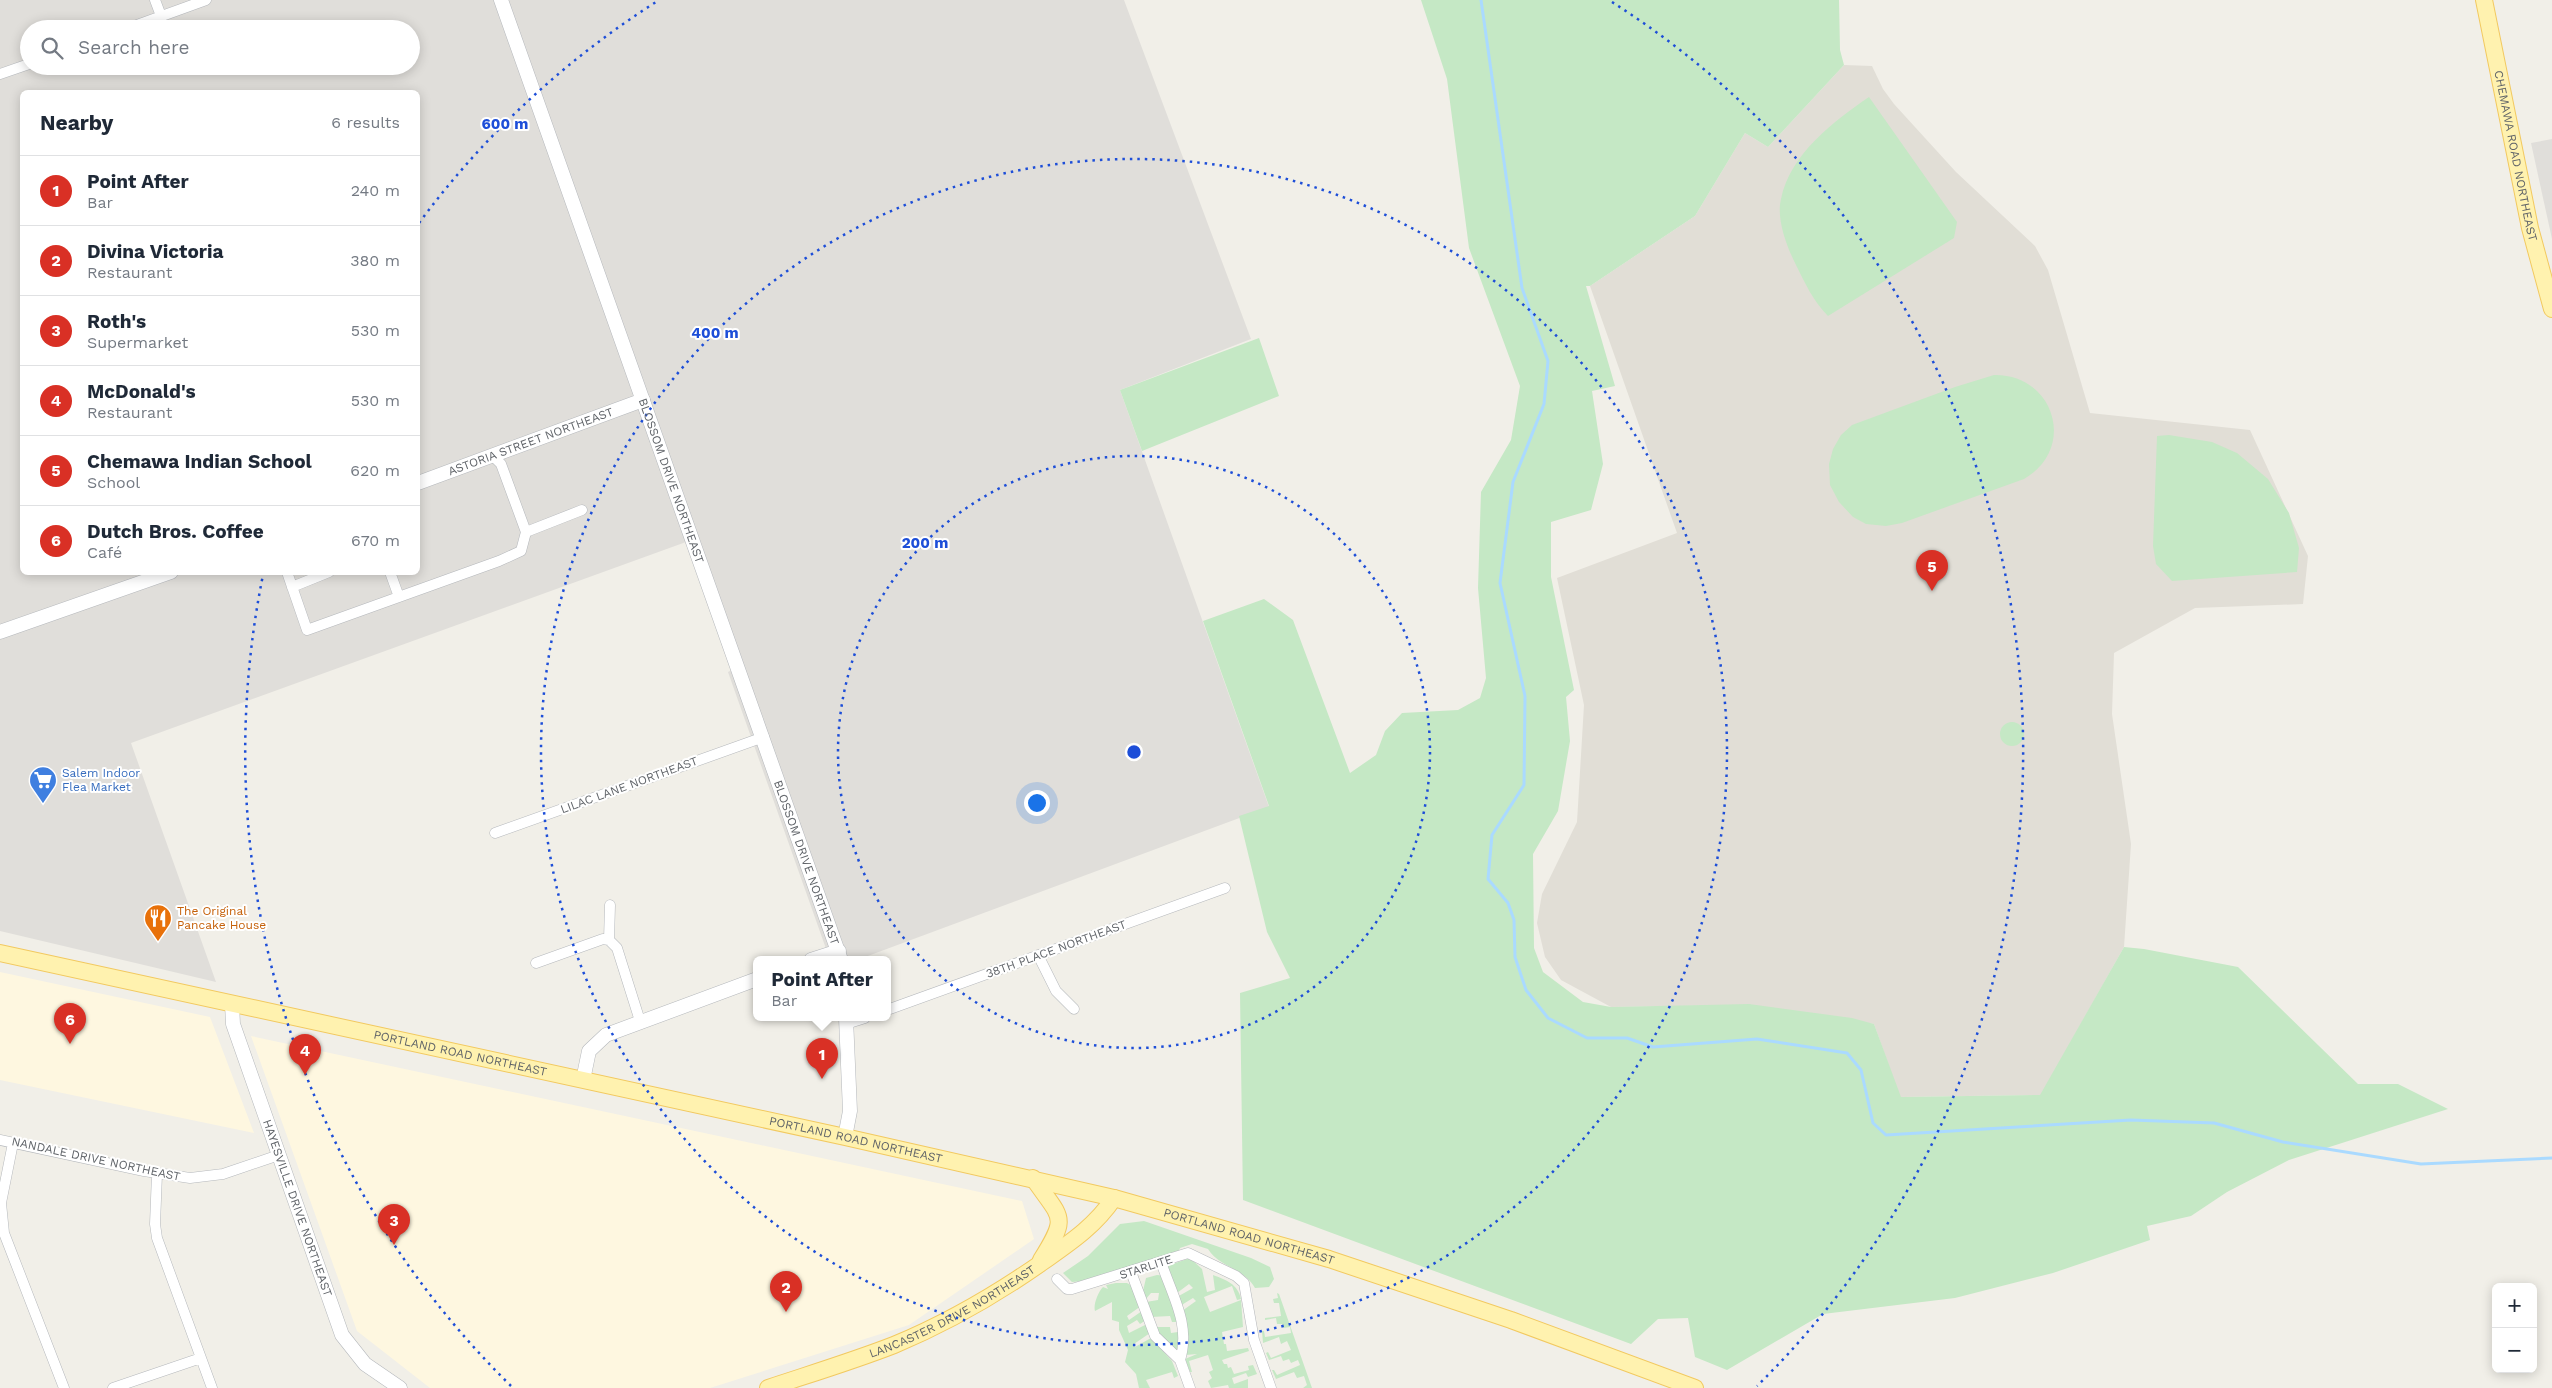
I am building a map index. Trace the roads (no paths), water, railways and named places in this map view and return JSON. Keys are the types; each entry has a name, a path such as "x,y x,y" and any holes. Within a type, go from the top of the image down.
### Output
{"main road":[{"name":"CHEMAWA ROAD NORTHEAST","path":"2484,0 2530,228 2552,309"},
{"name":"PORTLAND ROAD NORTHEAST","path":"0,953 845,1136 1114,1198 1329,1259 1511,1320 1695,1388"},
{"path":"1033,1178 1057,1213 1060,1222 1058,1230 1037,1267"},
{"name":"LANCASTER DRIVE NORTHEAST","path":"768,1388 893,1345 941,1324 1037,1267 1093,1225 1114,1198"}],"street":[{"path":"155,0 160,16"},
{"path":"150,20 206,0"},
{"name":"BLOSSOM DRIVE NORTHEAST","path":"501,0 840,955"},
{"path":"0,74 20,67"},
{"name":"ASTORIA STREET NORTHEAST","path":"420,482 643,400"},
{"path":"287,575 307,630 499,561 521,551 526,532 501,464 493,456"},
{"path":"526,532 582,510"},
{"path":"0,632 162,575"},
{"path":"292,587 322,575"},
{"path":"391,575 399,597"},
{"name":"LILAC LANE NORTHEAST","path":"495,833 764,737"},
{"name":"38TH PLACE NORTHEAST","path":"891,1009 1225,888"},
{"path":"609,940 610,905"},
{"path":"536,963 603,939 609,940 617,948 640,1021"},
{"path":"1038,955 1056,991 1074,1008"},
{"path":"583,1080 586,1059 594,1043 615,1030 753,980"},
{"name":"HAYESVILLE DRIVE NORTHEAST","path":"232,1004 233,1024 342,1335 365,1364 400,1388"},
{"path":"845,1136 850,1111 846,1021"},
{"name":"NANDALE DRIVE NORTHEAST","path":"0,1140 157,1174 190,1178 223,1174 280,1155"},
{"path":"13,1142 1,1202 4,1233 64,1388"},
{"path":"157,1174 155,1224 157,1238 212,1388"},
{"name":"STARLITE","path":"1057,1279 1067,1289 1072,1289 1188,1253 1236,1276 1244,1283 1254,1340 1271,1388"},
{"path":"1161,1262 1183,1324 1185,1339 1180,1360"},
{"path":"1131,1272 1155,1336 1180,1360 1190,1388"},
{"path":"113,1388 201,1358"}],"waterway":[{"path":"1481,0 1522,288 1548,361 1544,404 1513,482 1500,583 1525,696 1524,785 1492,835 1488,879 1508,903 1514,920 1515,957 1526,990 1548,1018 1587,1038 1627,1038 1653,1047 1757,1039 1847,1053 1861,1070 1873,1123 1886,1135 2131,1120 2214,1123 2283,1142 2421,1164 2552,1158"}],"place":[{"name":"Chemawa Indian School","path":"1932,591"},
{"name":"Salem Indoor Flea Market","path":"43,804"},
{"name":"The Original Pancake House","path":"158,942"},
{"name":"Dutch Bros. Coffee","path":"70,1044"},
{"name":"McDonald's","path":"305,1075"},
{"name":"Point After","path":"822,1079"},
{"name":"Roth's","path":"394,1245"},
{"name":"Divina Victoria","path":"786,1312"}]}
